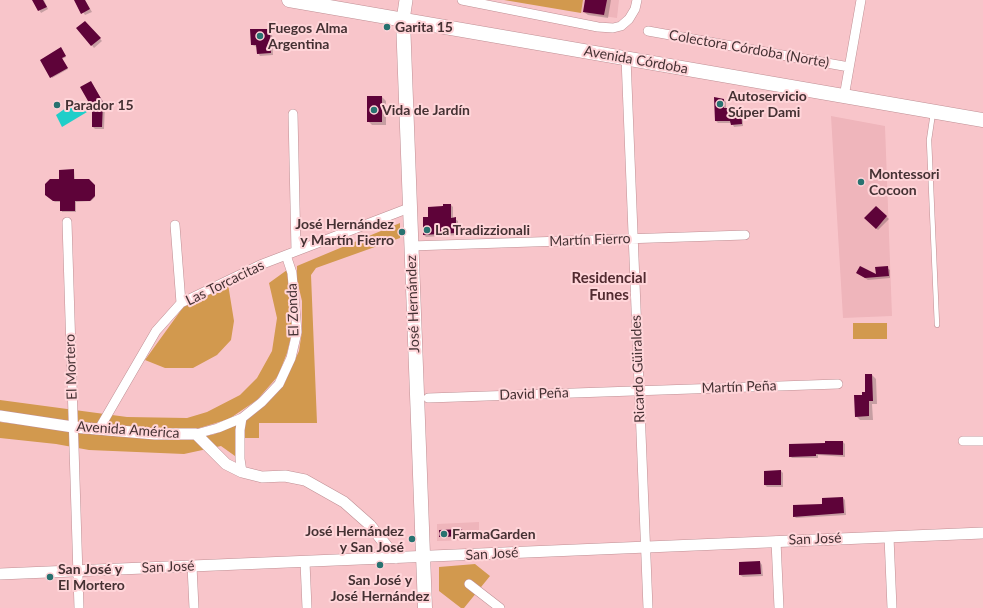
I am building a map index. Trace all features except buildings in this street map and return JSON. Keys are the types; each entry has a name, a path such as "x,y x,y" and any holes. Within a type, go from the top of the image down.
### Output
{"main road":[{"name":"Avenida Córdoba","path":"289,0 983,120"},
{"name":"José Hernández","path":"406,0 403,20 425,608"}],"street":[{"path":"462,0 598,27 612,28 621,26 629,19 635,9 637,0"},
{"path":"844,96 861,0"},
{"name":"Colectora Córdoba (Norte)","path":"648,31 849,67"},
{"name":"Ricardo Güiraldes","path":"626,58 648,608"},
{"path":"293,114 296,251"},
{"name":"Las Torcacitas","path":"98,430 156,331 181,303 260,265 409,208"},
{"name":"El Mortero","path":"67,222 79,608"},
{"path":"174,225 181,303"},
{"name":"Martín Fierro","path":"411,246 745,235"},
{"name":"El Zonda","path":"196,434 218,428 242,418 262,402 279,384 292,358 297,332 296,304 292,273 286,255"},
{"name":"Martín Peña","path":"639,391 838,384"},
{"name":"David Peña","path":"428,398 639,391"},
{"name":"Avenida América","path":"0,416 98,430 155,434 196,434 226,464 242,472 262,476 285,476 304,480 344,502 370,525 396,558"},
{"path":"242,418 240,430 240,459 242,472"},
{"path":"963,441 983,441"},
{"name":"San José","path":"0,574 983,533"},
{"path":"889,537 892,608"},
{"path":"776,541 779,608"},
{"path":"305,562 307,608"},
{"path":"192,566 194,608"},
{"path":"469,584 500,608"}],"lane":[{"path":"933,112 929,140 938,325"}],"shaded area":[{"path":"504,0 583,0 581,13"},
{"path":"583,0 619,0 617,18 581,13"},
{"name":"Montessori Cocoon","path":"831,116 885,126 892,316 843,318"},
{"path":"400,223 400,238 316,268 311,275 317,423 259,423 259,438 235,438 235,456 221,446 184,454 89,450 56,444 0,438 0,422 97,434 188,440 215,434 253,414 284,384 299,351 302,331 302,301 297,280 297,266"},
{"path":"287,270 293,329 287,353 278,376 257,400 229,419 193,430 137,430 0,413 0,400 127,417 187,418 207,412 240,395 257,378 272,351 277,318 269,283"},
{"path":"228,284 234,321 231,340 217,355 193,368 165,368 145,360 184,306"},
{"path":"853,323 887,323 887,339 853,339"},
{"path":"479,522 479,540 437,541 437,524"},
{"path":"475,564 490,576 464,608 461,608 439,591 439,567"}],"water":[{"path":"76,101 87,112 62,127 56,115"}],"place":[{"name":"Garita 15","path":"387,27"},
{"name":"Fuegos Alma Argentina","path":"260,36"},
{"name":"Autoservicio Súper Dami","path":"720,104"},
{"name":"Parador 15","path":"57,105"},
{"name":"Vida de Jardín","path":"374,110"},
{"name":"Montessori Cocoon","path":"861,182"},
{"name":"La Tradizzionali","path":"427,230"},
{"name":"José Hernández y Martín Fierro","path":"402,232"},
{"name":"FarmaGarden","path":"444,534"},
{"name":"José Hernández y San José","path":"412,539"},
{"name":"San José y José Hernández","path":"380,565"},
{"name":"San José y El Mortero","path":"50,577"}],"district":[{"name":"Residencial Funes","path":"609,286"}]}
